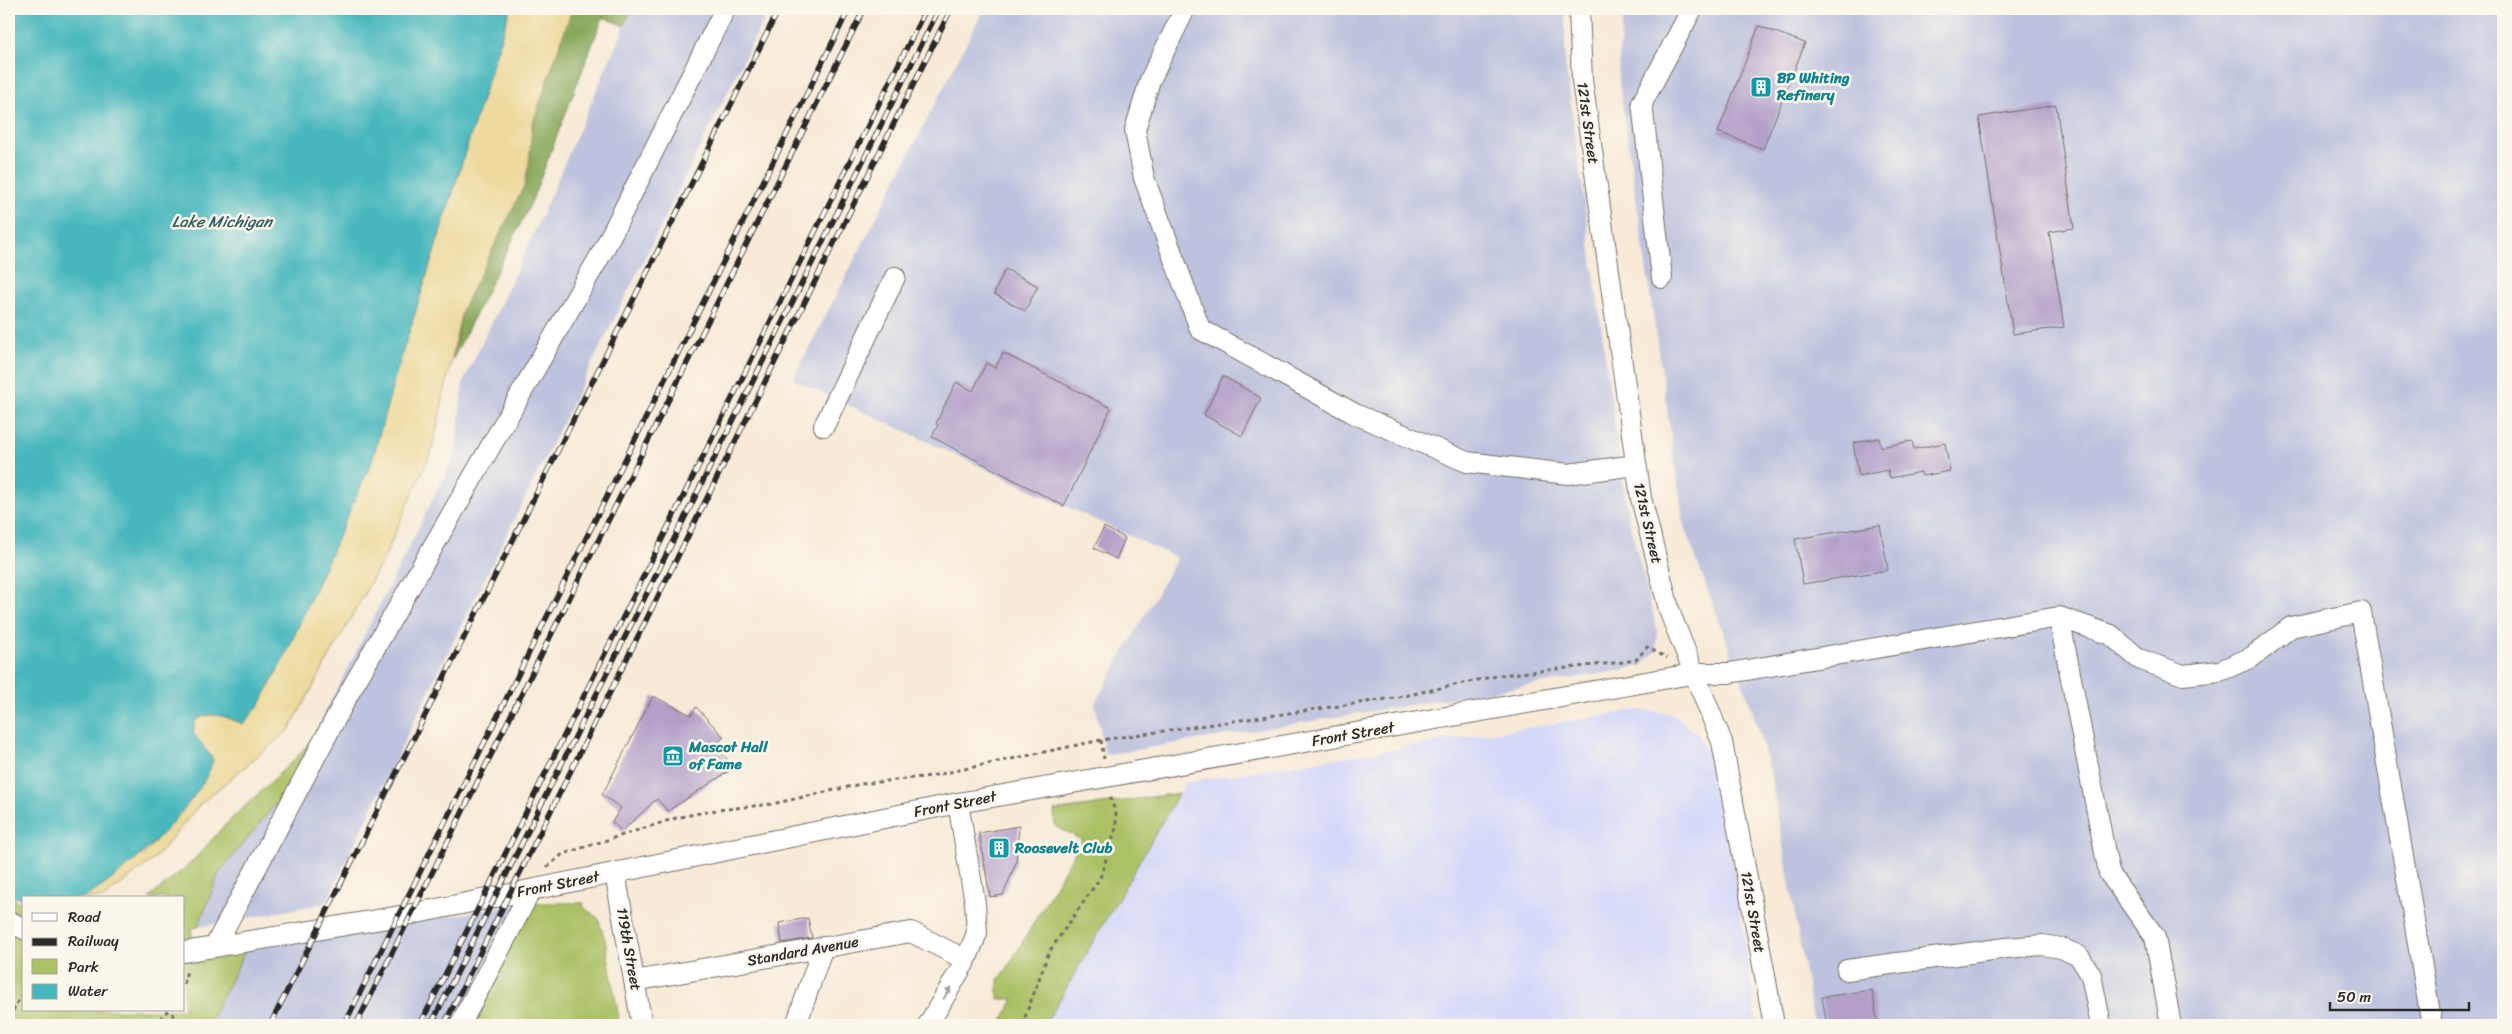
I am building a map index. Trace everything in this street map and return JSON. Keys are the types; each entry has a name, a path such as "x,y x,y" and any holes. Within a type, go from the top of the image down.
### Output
{"street":[{"path":"215,946 349,693 604,249 725,9"},
{"name":"121st Street","path":"1579,9 1582,80 1641,498 1670,613 1696,673 1722,742 1774,1025"},
{"path":"1662,278 1642,103 1692,9"},
{"path":"1183,13 1150,80 1135,130 1144,178 1200,329 1355,414 1467,462 1568,474 1636,465"},
{"path":"824,426 895,277"},
{"path":"2059,617 2111,635 2139,659 2183,675 2220,671 2252,657 2291,627 2361,612 2432,1025"},
{"path":"2059,617 2109,874 2155,937 2171,1025"},
{"name":"Front Street","path":"185,952 412,914 958,803 1696,673 1729,673 2059,617"},
{"path":"928,1025 966,960 977,933 977,920 958,803"},
{"name":"119th Street","path":"615,873 642,1025"},
{"path":"460,1025 531,890"},
{"path":"9,921 22,928"},
{"name":"Standard Avenue","path":"634,981 911,932 966,960"},
{"path":"1847,970 2006,948 2042,945 2061,948 2079,956 2092,975 2101,1025"},
{"path":"796,1025 823,947"}],"path":[{"path":"540,871 563,854 676,818 709,811 772,804 861,784 931,776 1101,740 1394,698 1501,675 1636,660 1647,646 1696,673"},
{"path":"1022,1025 1049,952 1100,878 1116,828 1116,815 1111,799"},
{"path":"9,1018 22,994"},
{"path":"155,1025 166,1012"},
{"path":"172,1025 174,1012"}],"shaded area":[{"path":"632,9 769,9 436,676 326,903 198,927 219,873 284,794 455,456 463,383 533,235"},
{"path":"984,9 1565,9 1565,60 1617,443 1629,521 1657,629 1656,651 1643,665 1105,755 1095,703 1177,558 793,379"},
{"name":"BP Whiting Refinery","path":"1632,9 2503,9 2503,1025 1814,1025 1770,771 1752,709 1684,526 1618,74 1622,23"},
{"path":"1638,710 1674,714 1699,736 1720,779 1757,1025 1045,1025 1186,782"},
{"path":"530,903 469,1025 208,1025 247,948"}],"green space":[{"path":"572,9 632,9 624,26 603,17 531,203 453,359 462,310 524,186 529,163 532,125"},
{"path":"316,734 284,794 219,873 198,927 191,929 196,957 247,948 208,1025 9,1025 9,897 22,904 22,1012 185,1012 185,896 151,896 193,861 224,826 296,758"},
{"path":"1179,793 1045,1025 1000,1025 1014,999 998,999 998,979 1004,974 1082,840 1055,826 1054,811"},
{"path":"530,903 584,903 583,907 598,918 605,939 620,1025 469,1025"}],"sand":[{"path":"510,9 572,9 532,125 529,163 524,186 462,310 432,450 384,558 289,730 200,804 155,858 106,896 86,896 146,852 168,826 213,759 193,733 195,721 207,715 219,715 243,724 260,704 286,654 372,461 395,377"}],"water":[{"name":"Lake Michigan","path":"9,9 510,9 395,377 372,461 286,654 260,704 243,724 219,715 207,715 195,721 193,733 213,759 207,775 179,815 160,836 101,888 87,896 9,897"}],"building":[{"name":"BP Whiting Refinery","path":"1759,26 1805,43 1763,149 1718,132"},
{"path":"2056,105 2074,228 2049,232 2064,327 2013,334 1979,117"},
{"path":"1005,269 1038,286 1025,311 994,294"},
{"path":"1003,353 1111,408 1064,506 932,437 938,425 936,423 956,382 973,391 986,363 995,368"},
{"path":"1223,376 1261,398 1242,436 1204,415"},
{"path":"1879,438 1881,447 1912,441 1914,449 1945,443 1950,471 1922,476 1921,472 1890,478 1888,470 1859,476 1853,443"},
{"path":"1880,525 1888,570 1803,584 1795,539"},
{"path":"1104,527 1125,538 1116,559 1094,548"},
{"name":"Mascot Hall of Fame","path":"653,696 691,715 696,707 724,737 714,746 735,767 668,811 657,799 622,831 612,822 621,808 602,795"},
{"name":"Roosevelt Club","path":"1019,826 1016,863 1003,895 990,897 979,833"},
{"path":"808,918 812,938 782,943 779,923"},
{"path":"1872,990 1878,1025 1827,1025 1822,997"}],"railway":[{"path":"270,1025 779,9"},
{"path":"344,1025 849,9"},
{"path":"356,1025 864,9"},
{"path":"420,1025 926,9"},
{"path":"431,1025 939,9"},
{"path":"444,1025 951,9"}],"place":[{"name":"BP Whiting Refinery","path":"1761,87"},
{"name":"Mascot Hall of Fame","path":"673,756"},
{"name":"Roosevelt Club","path":"999,848"}]}
